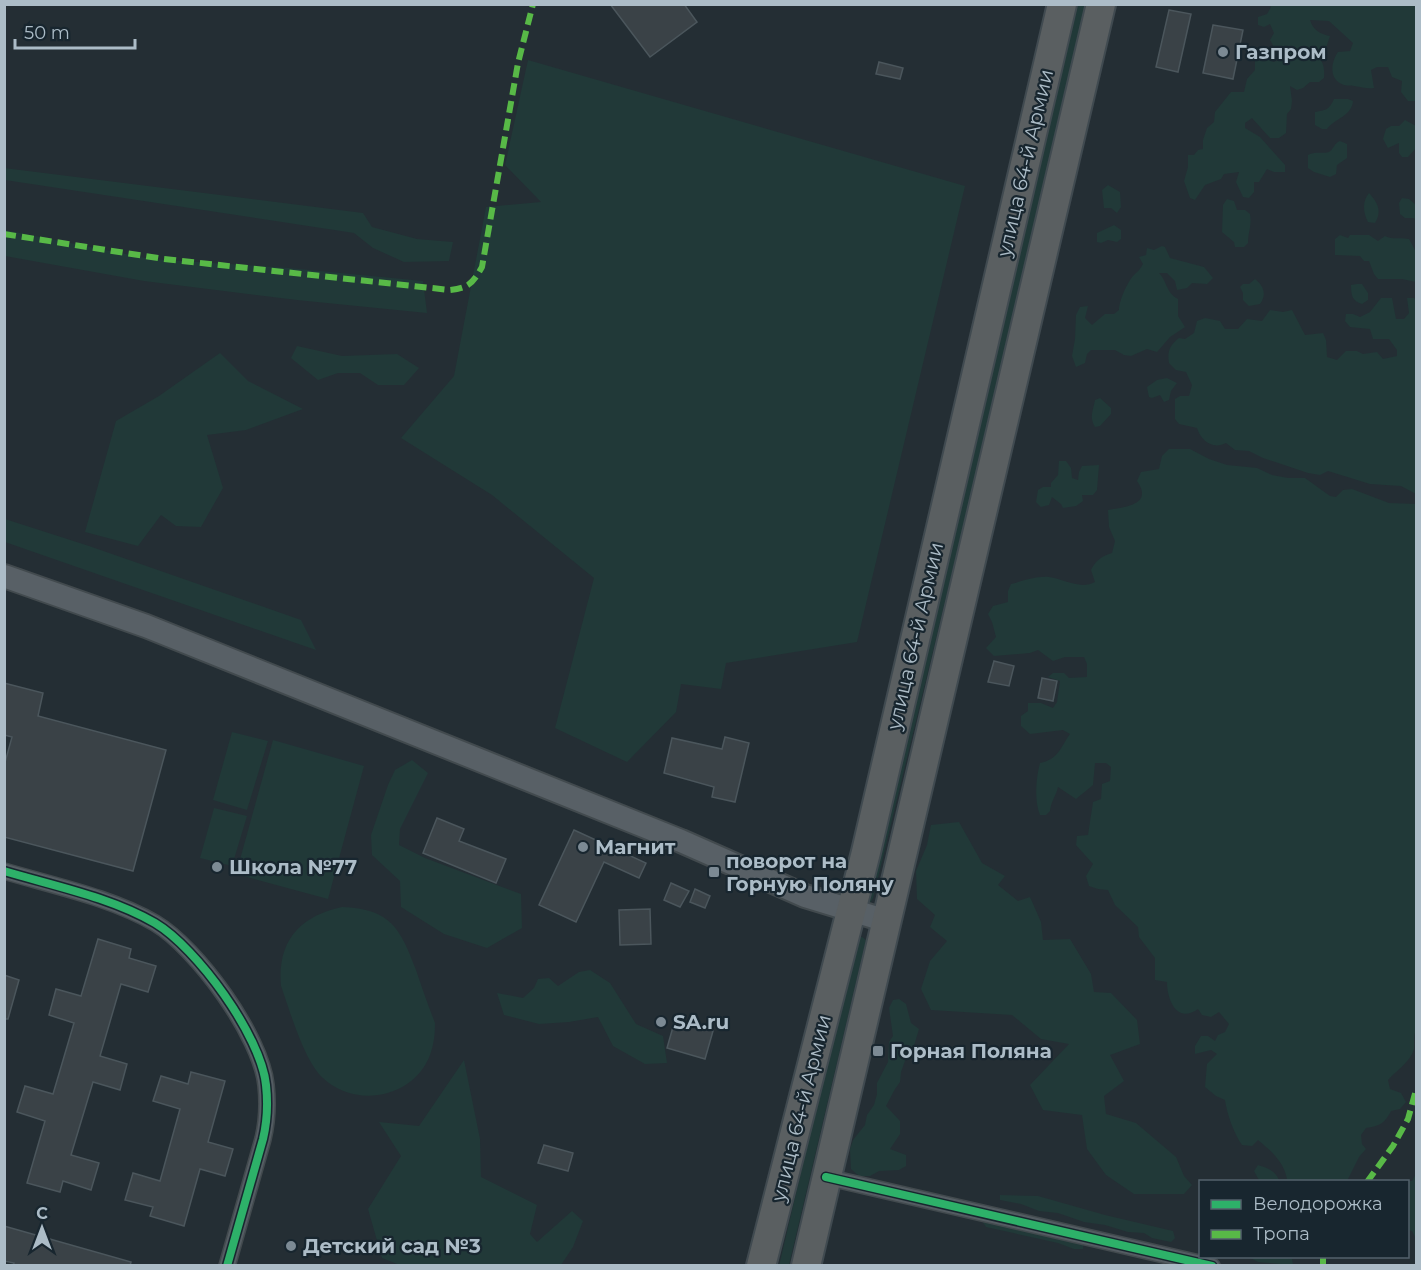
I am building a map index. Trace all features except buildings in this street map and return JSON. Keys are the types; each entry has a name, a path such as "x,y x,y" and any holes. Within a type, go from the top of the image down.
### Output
{"highway":[{"name":"улица 64-й Армии","path":"761,1266 849,911 866,852 1062,4"},
{"name":"улица 64-й Армии","path":"806,1266 1101,4"}],"main road":[{"path":"4,576 158,630 681,841 805,896 887,921"}],"street":[{"path":"4,871 111,904 139,915 169,932 204,970 247,1031 266,1084 267,1120 227,1266"},
{"path":"826,1177 1212,1266"}],"green space":[{"path":"1078,5 1090,5 873,898 869,905 865,905 864,898"},
{"path":"1270,5 1416,5 1416,101 1408,101 1401,92 1402,81 1392,77 1388,67 1377,67 1371,70 1374,88 1339,83 1333,75 1334,61 1338,52 1350,51 1353,43 1329,21 1310,20 1317,31 1330,36 1325,51 1315,53 1323,64 1324,78 1319,82 1310,82 1297,90 1290,86 1292,101 1291,109 1287,114 1286,133 1279,138 1270,138 1252,118 1245,123 1245,128 1260,137 1285,165 1285,172 1274,172 1267,169 1259,182 1254,182 1254,192 1249,198 1243,197 1236,182 1239,172 1224,174 1221,179 1205,185 1195,200 1190,198 1184,181 1188,167 1188,155 1194,155 1198,150 1203,149 1207,128 1214,122 1215,112 1231,92 1244,92 1247,79 1255,70 1255,55 1261,47 1266,48 1273,62 1280,60 1283,54 1275,49 1270,40 1274,33 1270,24 1264,27 1258,25 1258,17 1267,14"},
{"path":"528,60 965,186 857,642 726,663 721,689 681,684 676,712 627,762 555,728 594,578 492,495 401,438 454,376 486,207 541,202 505,165"},
{"path":"1334,99 1348,99 1353,101 1352,106 1346,114 1327,129 1322,129 1315,125 1315,112 1327,109"},
{"path":"1405,120 1416,126 1416,148 1408,157 1402,157 1399,153 1399,143 1388,148 1383,139 1386,129 1399,126"},
{"path":"1340,141 1347,144 1347,158 1337,165 1336,174 1330,177 1308,168 1308,155 1329,152"},
{"path":"4,168 363,213 372,227 417,239 453,242 449,261 404,262 373,248 354,233 5,180"},
{"path":"1108,185 1120,192 1121,207 1117,213 1111,208 1104,208 1102,190"},
{"path":"1369,193 1378,207 1375,223 1368,222 1364,211 1364,203"},
{"path":"1402,198 1409,199 1416,205 1416,220 1405,218 1400,214 1399,203"},
{"path":"1227,199 1234,201 1237,210 1245,210 1250,214 1248,243 1244,247 1235,247 1234,242 1222,232 1223,205"},
{"path":"1114,225 1121,230 1121,239 1117,242 1108,240 1097,242 1097,233"},
{"path":"5,230 151,259 289,268 423,281 427,313 144,281 5,256"},
{"path":"1340,235 1348,238 1350,235 1369,235 1378,241 1385,236 1409,239 1416,252 1416,282 1402,279 1378,279 1369,261 1364,261 1360,256 1335,255 1335,239"},
{"path":"1165,247 1170,258 1204,267 1213,278 1207,284 1192,283 1187,288 1177,290 1175,281 1167,273 1159,273 1171,294 1178,299 1178,316 1185,327 1170,337 1157,352 1147,349 1131,356 1115,350 1091,350 1087,354 1085,363 1076,367 1072,356 1076,315 1080,307 1088,306 1085,318 1092,325 1105,314 1114,314 1119,310 1128,283 1143,264 1139,257 1146,255 1147,248 1154,250"},
{"path":"1255,279 1261,285 1264,294 1260,304 1249,306 1243,300 1240,287"},
{"path":"1362,284 1368,293 1368,300 1362,304 1352,295 1351,285"},
{"path":"1381,298 1392,298 1396,319 1404,319 1409,313 1407,298 1416,300 1416,494 1401,486 1370,484 1328,471 1320,475 1308,473 1249,451 1235,450 1226,443 1212,445 1201,437 1197,428 1179,424 1175,419 1175,399 1180,396 1189,396 1192,385 1186,372 1176,370 1169,363 1168,355 1171,346 1179,338 1185,339 1194,333 1197,321 1205,318 1220,321 1225,329 1238,329 1247,319 1262,321 1270,310 1283,312 1292,310 1305,335 1323,333 1326,340 1327,357 1337,360 1346,351 1357,351 1363,354 1377,352 1383,359 1397,356 1397,350 1389,339 1373,339 1370,329 1350,327 1345,321 1346,314 1360,317 1370,312"},
{"path":"297,346 342,356 397,354 419,368 404,385 378,385 360,373 338,373 318,380 291,358"},
{"path":"220,353 248,381 303,409 246,430 207,435 223,488 201,527 176,526 161,515 138,546 85,532 116,421 159,396"},
{"path":"1167,378 1177,383 1171,391 1169,400 1164,402 1160,395 1149,397 1147,387 1157,380"},
{"path":"1100,398 1111,408 1111,414 1100,426 1095,427 1092,420 1093,411 1095,400"},
{"path":"1169,449 1190,449 1227,465 1257,468 1272,475 1288,478 1305,478 1330,496 1336,497 1343,490 1352,489 1389,503 1416,504 1416,1030 1414,1049 1407,1062 1388,1080 1390,1089 1401,1093 1406,1102 1400,1109 1391,1111 1382,1123 1366,1128 1361,1135 1362,1144 1366,1149 1359,1157 1348,1180 1279,1180 1287,1179 1280,1162 1272,1153 1258,1140 1252,1146 1242,1145 1231,1124 1225,1100 1205,1087 1207,1064 1217,1054 1211,1050 1195,1054 1195,1046 1201,1036 1208,1036 1215,1041 1218,1035 1225,1032 1229,1024 1219,1012 1211,1017 1202,1015 1198,1009 1191,1013 1179,1012 1171,1002 1167,982 1155,980 1155,958 1139,937 1138,927 1115,905 1108,890 1089,886 1086,876 1093,864 1076,845 1077,836 1088,835 1093,802 1101,799 1102,784 1110,781 1111,767 1106,763 1095,763 1093,785 1076,799 1058,787 1050,811 1046,815 1040,815 1036,789 1040,763 1055,756 1070,734 1063,730 1030,734 1021,726 1021,716 1028,711 1028,703 1041,703 1053,708 1057,702 1060,681 1048,677 1053,673 1064,673 1069,678 1087,677 1087,664 1084,657 1065,657 1053,661 1038,650 1030,653 994,656 986,648 996,637 988,614 993,606 1008,602 1008,591 1011,584 1044,577 1084,585 1095,582 1091,570 1100,559 1112,553 1115,541 1109,527 1108,510 1129,506 1140,500 1142,495 1137,481 1141,472 1159,469 1162,456"},
{"path":"1059,461 1066,461 1071,468 1072,478 1078,480 1082,466 1099,465 1097,490 1093,495 1082,495 1083,501 1076,506 1063,508 1052,497 1049,505 1041,507 1036,502 1038,490 1051,487 1051,483 1058,475"},
{"path":"5,519 301,620 316,650 5,542"},
{"path":"232,732 268,741 247,810 213,800"},
{"path":"273,740 364,766 328,899 236,874"},
{"path":"412,760 428,773 400,829 399,845 425,858 521,894 522,928 487,948 444,934 401,907 400,881 372,855 371,835 388,785 395,770"},
{"path":"214,808 247,816 232,866 200,858"},
{"path":"959,822 982,863 1005,876 998,885 1018,901 1030,897 1041,922 1043,940 1070,939 1091,974 1094,992 1111,993 1137,1020 1140,1044 1110,1055 1124,1081 1104,1096 1106,1114 1136,1123 1176,1157 1184,1176 1192,1185 1184,1194 1134,1194 1106,1175 1087,1149 1082,1115 1043,1110 1030,1085 1069,1044 1041,1039 1012,1015 931,1010 921,989 930,961 947,941 930,927 935,915 917,899 916,871 927,845 931,825"},
{"path":"342,907 372,912 383,917 398,932 410,955 435,1023 430,1055 422,1070 398,1089 382,1094 367,1096 351,1094 336,1088 323,1078 304,1048 281,986 283,956 294,933 314,917"},
{"path":"856,937 866,940 789,1265 779,1266"},
{"path":"590,970 610,983 636,1024 663,1036 667,1063 645,1064 613,1046 598,1017 539,1024 504,1015 497,993 523,998 534,988 538,979 549,978 558,986 579,972"},
{"path":"899,999 906,1004 911,1023 919,1029 913,1049 906,1058 900,1082 886,1106 900,1121 900,1134 890,1149 906,1155 906,1166 899,1170 879,1171 870,1176 859,1176 851,1169 850,1149 874,1105 877,1083 888,1062 889,1042 893,1036 889,1008 893,1000"},
{"path":"464,1060 480,1139 481,1177 537,1205 530,1234 537,1242 572,1211 583,1221 573,1247 561,1265 402,1266 382,1258 368,1209 401,1156 379,1122 419,1126"},
{"path":"1258,1165 1268,1168 1279,1180 1259,1180 1254,1171"},
{"path":"1416,1174 1416,1239 1412,1231 1409,1230 1409,1181 1412,1181"},
{"path":"1000,1195 1038,1196 1173,1231 1175,1238 1171,1242 1152,1238 1144,1233 1128,1232 1084,1222 1058,1213 1039,1211 1021,1204 1000,1200"},
{"path":"982,1221 993,1221 1083,1244 1083,1249 1074,1249 1058,1243 986,1227"},
{"path":"1251,1258 1288,1258 1292,1259 1293,1265 1258,1262"}],"marked path":[{"path":"4,234 164,259 450,290 462,288 473,281 482,267 518,63 533,4"},
{"path":"1368,1180 1393,1146 1408,1119 1416,1090"},
{"path":"1323,1258 1323,1266"}],"cycle path":[{"path":"4,871 101,899 155,923 172,935 207,972 240,1019 262,1065 266,1085 267,1112 263,1139 227,1266"},
{"path":"826,1177 1212,1266"}],"place":[{"name":"Газпром","path":"1223,52"},
{"name":"Магнит","path":"583,847"},
{"name":"Школа №77","path":"217,867"},
{"name":"поворот на Горную Поляну","path":"714,872"},
{"name":"SA.ru","path":"661,1022"},
{"name":"Горная Поляна","path":"878,1051"},
{"name":"Детский сад №3","path":"291,1246"}]}
